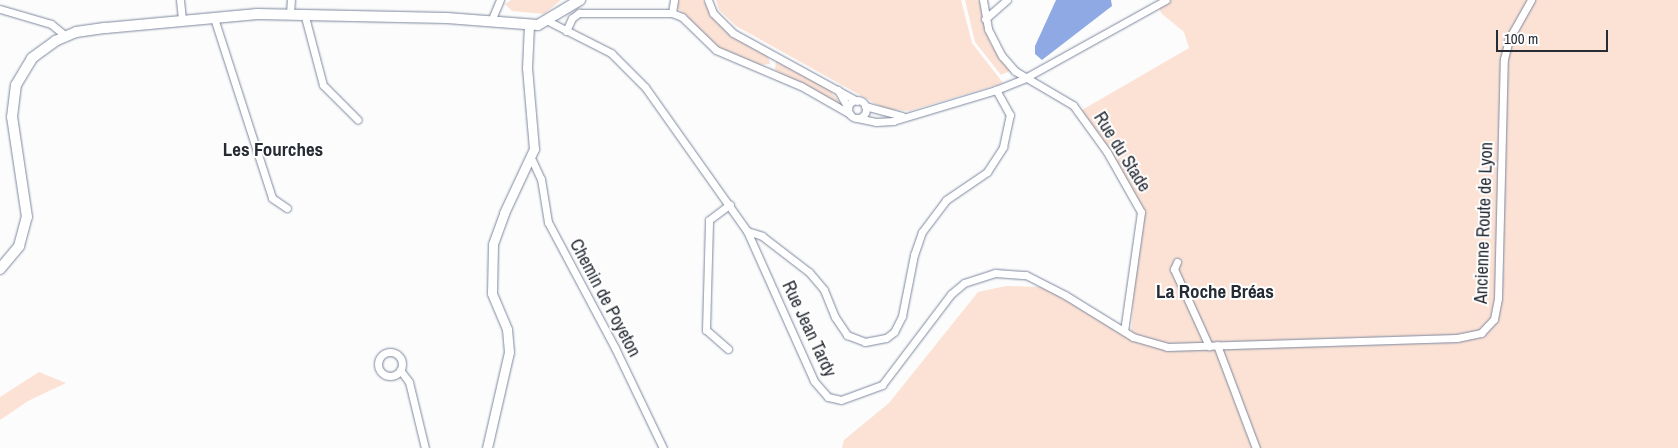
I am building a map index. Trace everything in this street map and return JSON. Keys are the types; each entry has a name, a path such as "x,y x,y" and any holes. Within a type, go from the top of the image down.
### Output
{"main road":[{"path":"0,269 19,246 27,217 12,117 16,85 32,58 66,36 106,28 182,20 290,13 491,21 529,25 548,21 580,0"}],"street":[{"path":"180,0 182,20"},
{"path":"290,13 291,0"},
{"path":"491,21 500,0"},
{"path":"672,13 674,0"},
{"path":"708,0 717,18 733,33 865,106 908,117"},
{"name":"Rue du Stade","path":"983,0 985,19 996,47 1015,71 1062,97 1079,112 1112,160 1141,212 1130,266 1124,331"},
{"path":"985,19 1007,0"},
{"path":"566,31 572,18 579,13 672,13 682,17 716,50 785,78 849,111 857,118 876,122 908,117 996,90 1025,78 1166,0"},
{"name":"Ancienne Route de Lyon","path":"1213,346 1457,338 1481,333 1489,326 1494,319 1498,298 1504,59 1509,39 1531,0"},
{"path":"0,8 51,24 66,36"},
{"path":"304,13 322,84 358,120"},
{"path":"214,18 272,198 287,208"},
{"name":"Rue Jean Tardy","path":"548,21 598,45 634,72 730,204 747,231 814,381 828,397 853,398 882,385 951,294 981,276 1010,272 1026,275 1065,295 1124,331 1156,345 1213,346"},
{"path":"487,448 510,352 507,329 492,293 493,244 504,213 532,160 534,143 527,68 529,25"},
{"path":"838,90 849,111"},
{"path":"747,231 762,236 814,276 847,335 865,342 886,338 894,332 902,316 914,255 922,232 946,200 987,172 1003,147 1010,115 996,90"},
{"path":"849,111 857,100"},
{"path":"857,118 864,114 865,106"},
{"name":"Chemin de Poyeton","path":"532,160 541,179 548,222 615,348 663,448"},
{"path":"728,349 706,330 706,321 709,220 730,204"},
{"path":"1177,262 1175,272 1213,346 1256,448"},
{"path":"400,370 409,382 425,448"}],"shaded area":[{"path":"511,0 561,0 544,14 512,11 505,4"},
{"path":"676,0 703,0 717,23 768,56 770,64 760,65 720,49 676,7"},
{"path":"716,0 961,0 972,43 1003,83 909,111 885,109 736,26 719,10"},
{"path":"965,0 979,0 990,43 1010,71 1001,75 975,42"},
{"path":"1157,0 1678,0 1678,448 842,448 844,440 889,403 978,292 1006,286 1043,287 1131,336 1135,268 1144,212 1082,110 1189,48 1184,32 1161,13"},
{"path":"776,61 830,90 843,107 775,70"},
{"path":"39,372 66,383 28,401 0,420 0,397"}],"water":[{"path":"1056,0 1111,0 1112,6 1042,60 1035,54 1035,46"}],"district":[{"name":"Les Fourches","path":"273,150"},
{"name":"La Roche Bréas","path":"1215,292"}]}
